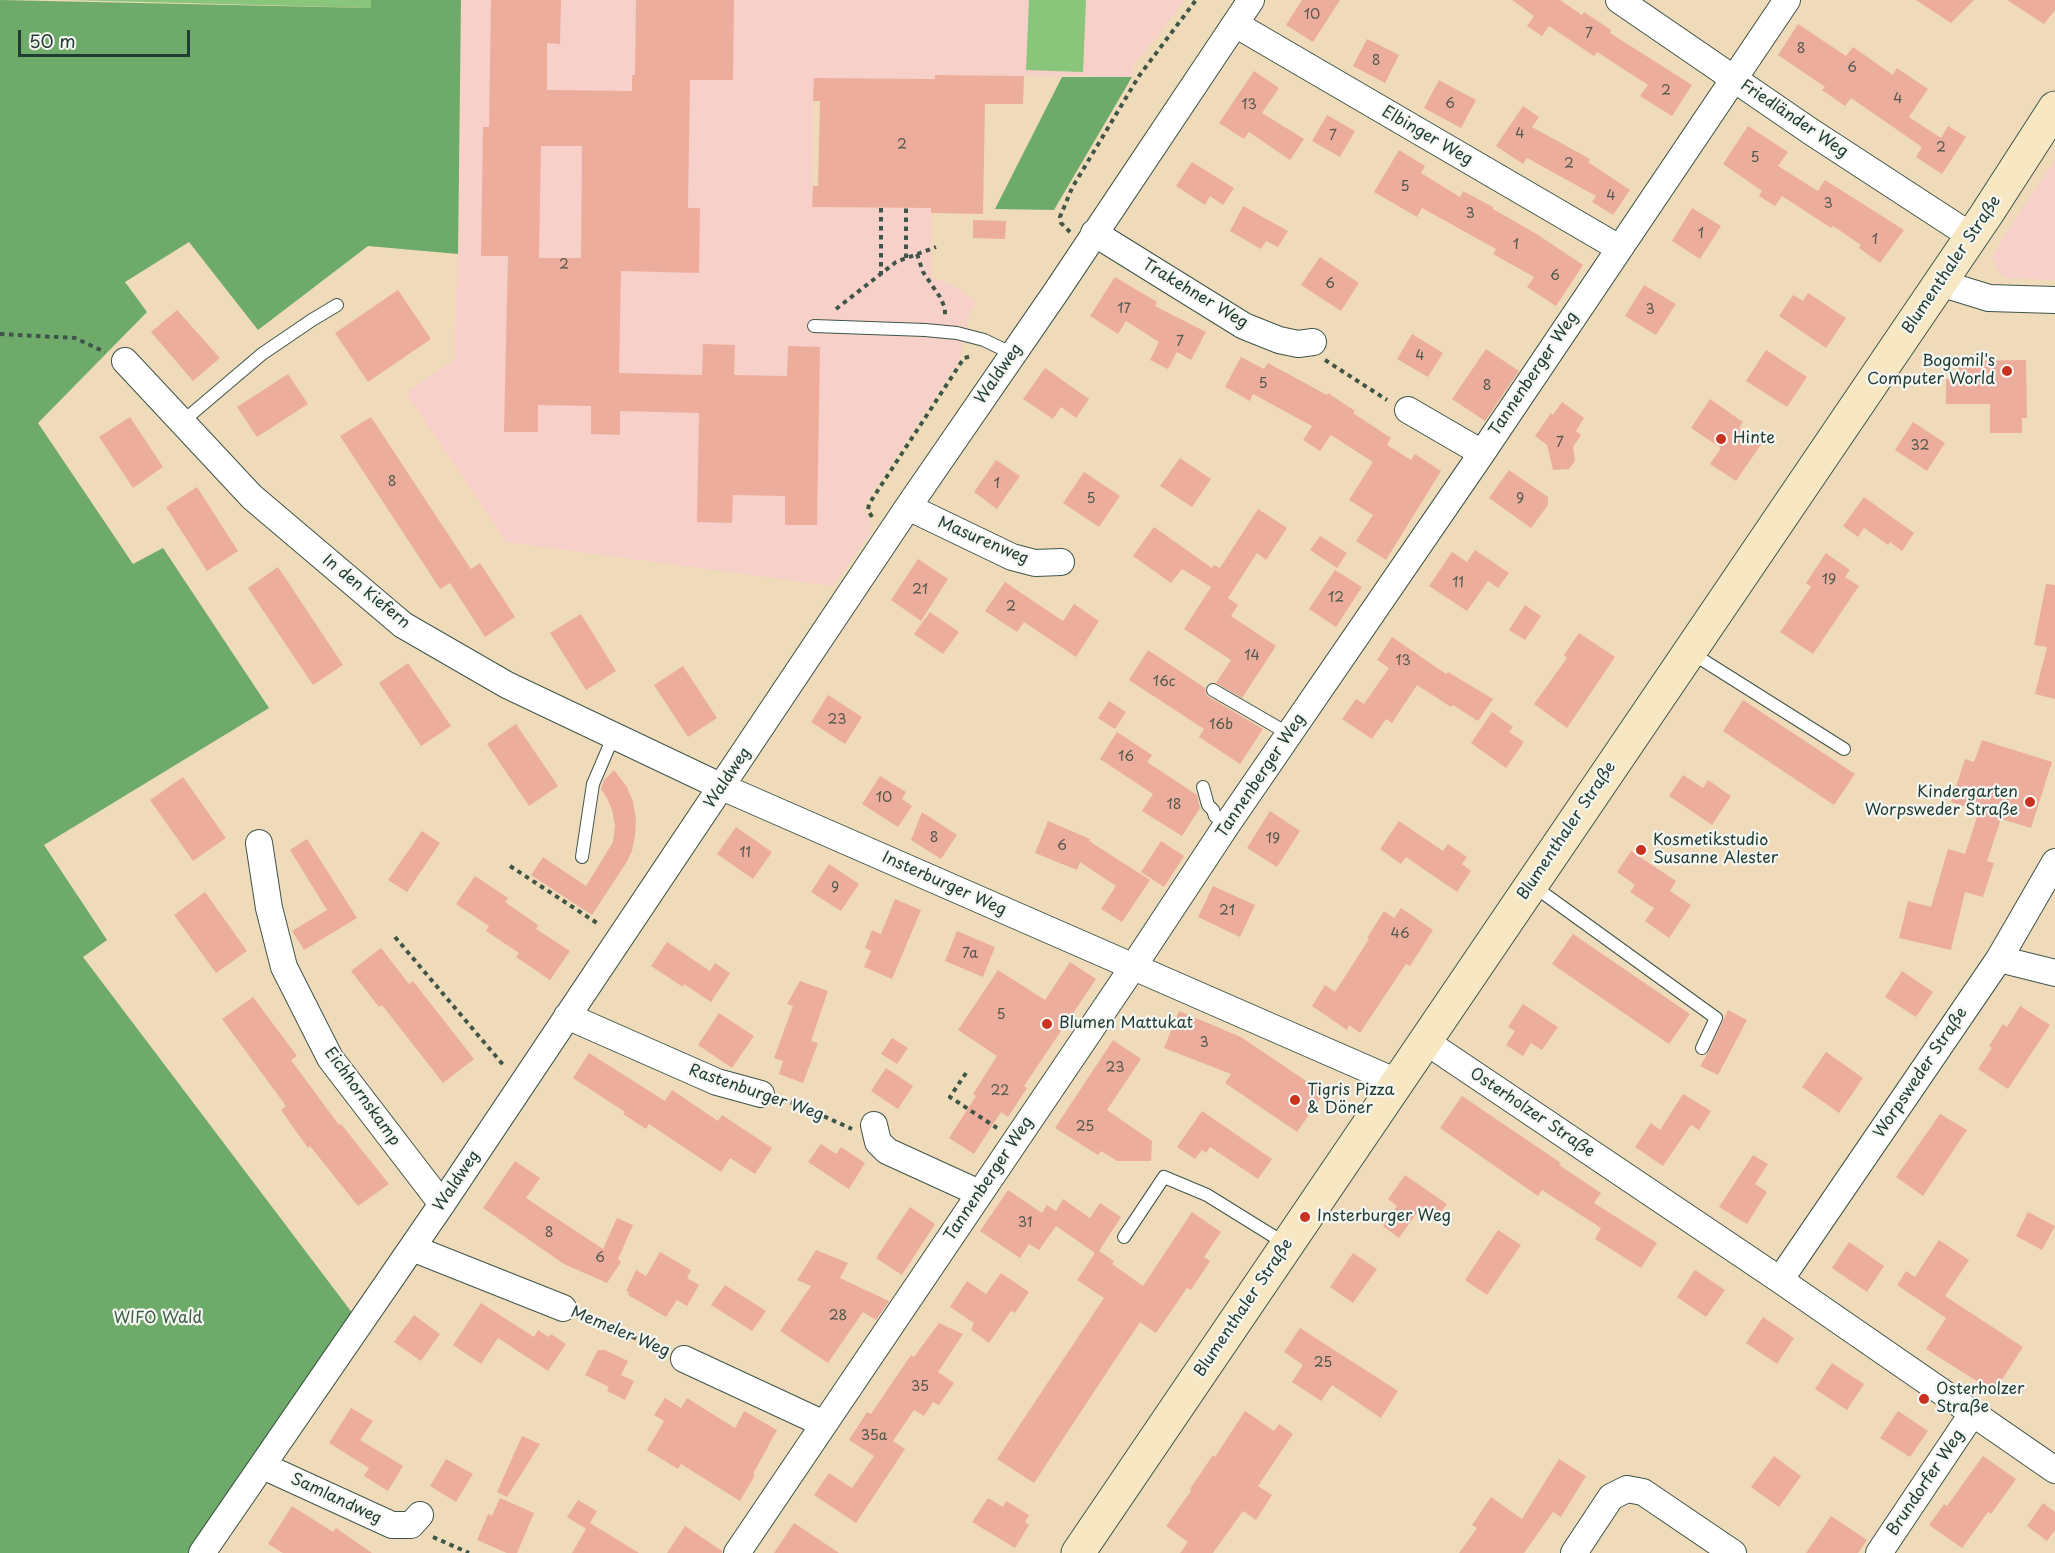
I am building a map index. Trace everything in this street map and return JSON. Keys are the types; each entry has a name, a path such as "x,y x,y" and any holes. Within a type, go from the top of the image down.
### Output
{"main road":[{"name":"Blumenthaler Straße","path":"1078,1553 1940,283 2055,108"}],"street":[{"name":"Waldweg","path":"202,1553 621,939 908,507 1006,351 1084,235 1251,0"},
{"name":"Friedländer Weg","path":"1619,0 1810,131 1971,236"},
{"name":"Tannenberger Weg","path":"737,1553 1133,968 1288,734 1482,453 1787,0"},
{"name":"Elbinger Weg","path":"1235,24 1619,248"},
{"name":"Trakehner Weg","path":"1084,235 1244,326 1279,340 1298,344 1313,342"},
{"path":"1940,283 1989,298 2055,300"},
{"name":"In den Kiefern","path":"124,361 252,497 403,625 507,685 722,786"},
{"path":"1408,410 1482,453"},
{"name":"Masurenweg","path":"908,507 1012,557 1035,563 1061,562"},
{"name":"Insterburger Weg","path":"722,786 1397,1083"},
{"name":"Eichhornskamp","path":"259,843 268,908 284,968 330,1058 442,1204"},
{"name":"Worpsweder Straße","path":"1780,1280 1999,959 2055,862"},
{"path":"1999,959 2055,973"},
{"name":"Rastenburger Weg","path":"567,1016 717,1082 761,1094"},
{"name":"Osterholzer Straße","path":"1425,1041 1780,1280 2055,1470"},
{"path":"876,1133 887,1152 979,1193"},
{"name":"Memeler Weg","path":"412,1248 563,1308"},
{"name":"Memeler Weg","path":"684,1359 824,1424"},
{"name":"Brundorfer Weg","path":"1879,1553 1972,1414"},
{"name":"Samlandweg","path":"263,1466 392,1525 416,1520"},
{"path":"1574,1553 1611,1497 1627,1489 1643,1492 1733,1553"}],"lane":[{"path":"182,422 262,354 337,305"},
{"path":"814,326 957,333 984,340 1006,351"},
{"path":"1689,652 1844,749"},
{"path":"1213,690 1288,734"},
{"path":"582,857 592,784 614,735"},
{"path":"1203,786 1215,816 1226,826"},
{"path":"1531,885 1716,1018 1702,1048"},
{"path":"1124,1237 1164,1177 1207,1195 1287,1245"}],"path":[{"path":"1084,235 1073,235 1061,223 1060,217 1072,188 1138,76 1196,0"},
{"path":"881,208 881,274"},
{"path":"906,208 906,258"},
{"path":"814,326 896,262 936,247"},
{"path":"917,254 923,272 945,308 945,332"},
{"path":"0,333 75,338 124,361"},
{"path":"1313,342 1325,360 1384,399 1408,410"},
{"path":"876,527 868,510 869,504 964,358 975,356 988,359 1006,351"},
{"path":"510,866 621,939"},
{"path":"395,937 521,1086"},
{"path":"966,1073 950,1097 1016,1140"},
{"name":"Rastenburger Weg","path":"761,1094 876,1133"},
{"name":"Memeler Weg","path":"563,1308 684,1359"},
{"path":"416,1520 469,1553"}],"shaded area":[{"path":"461,0 1186,0 1134,65 1132,77 935,75 935,79 814,78 812,207 931,208 932,277 954,286 976,302 968,317 960,359 865,504 871,524 870,534 833,586 506,542 406,393 454,360 458,254"},
{"path":"2055,160 2055,280 2005,278 1999,272 1992,256"}],"green space":[{"name":"WIFO Wald","path":"0,0 371,8 371,0 461,0 458,254 368,246 258,330 189,242 125,282 147,312 38,423 133,564 163,548 269,708 44,845 107,940 83,957 353,1314 189,1553 0,1553"},
{"path":"68,0 371,0 371,8"},
{"path":"1029,0 1086,0 1083,72 1026,70"},
{"path":"1062,77 1132,77 1054,210 995,209"}],"building":[{"path":"491,0 561,0 560,44 547,43 547,90 632,91 632,75 635,75 636,0 734,0 733,80 690,80 688,208 700,208 699,273 621,271 619,373 702,375 703,344 735,345 734,375 787,376 788,346 820,347 817,525 785,525 785,496 733,495 732,523 697,522 699,413 620,411 620,435 591,434 591,406 538,405 538,432 504,432 508,256 481,256 483,127 489,127","holes":["541,146 582,146 581,258 539,258"]},
{"path":"1302,0 1340,0 1313,42 1286,25"},
{"path":"1512,0 1560,0 1582,15 1584,12 1611,30 1610,33 1692,85 1672,116 1640,96 1648,85 1597,52 1594,56 1549,26 1542,36 1527,26 1534,16"},
{"path":"1916,0 1974,0 1951,23"},
{"path":"2007,0 2055,0 2055,10 2044,24"},
{"path":"1798,24 1846,56 1853,47 1893,75 1897,68 1928,89 1909,117 1941,138 1948,126 1966,137 1942,174 1916,157 1922,147 1851,98 1845,106 1822,90 1825,87 1778,55"},
{"path":"1367,39 1399,55 1385,83 1353,66"},
{"path":"1254,71 1279,88 1262,113 1304,139 1290,160 1249,132 1244,139 1219,123"},
{"path":"935,75 1024,76 1023,104 985,104 983,214 931,213 931,208 812,207 813,186 818,186 820,101 813,101 814,78 935,79"},
{"path":"1439,80 1476,100 1461,128 1424,108"},
{"path":"1523,106 1539,117 1532,127 1590,159 1588,162 1630,190 1613,215 1592,202 1596,196 1527,158 1523,164 1496,146"},
{"path":"1327,115 1355,131 1340,157 1312,141"},
{"path":"1748,126 1788,152 1778,166 1818,191 1825,180 1904,230 1880,263 1859,248 1861,245 1782,196 1775,206 1759,196 1762,191 1723,164"},
{"path":"1399,150 1425,166 1421,173 1460,197 1463,191 1493,207 1583,265 1556,306 1527,287 1534,277 1493,254 1496,249 1422,208 1417,217 1374,192"},
{"path":"1192,162 1234,188 1223,205 1210,196 1205,205 1176,186"},
{"path":"1243,206 1288,231 1278,247 1266,241 1261,249 1230,231"},
{"path":"1692,208 1721,226 1700,259 1672,241"},
{"path":"973,220 1006,221 1005,239 973,238"},
{"path":"1320,257 1359,283 1341,311 1301,285"},
{"path":"1115,277 1157,302 1155,306 1206,332 1191,360 1177,352 1168,369 1150,360 1159,342 1126,321 1118,334 1090,316"},
{"path":"1644,285 1676,304 1656,335 1625,316"},
{"path":"398,290 431,339 368,382 335,333"},
{"path":"1808,293 1846,318 1826,348 1779,316 1793,295 1803,301"},
{"path":"177,310 220,358 193,381 151,332"},
{"path":"1412,334 1443,353 1428,377 1397,359"},
{"path":"1486,349 1519,371 1485,421 1452,399"},
{"path":"1766,350 1807,377 1787,407 1746,381"},
{"path":"1241,357 1264,369 1268,363 1327,395 1328,393 1391,438 1387,445 1411,460 1415,454 1441,471 1386,560 1356,541 1373,515 1349,500 1373,462 1331,435 1320,451 1303,440 1312,426 1253,394 1250,401 1225,387"},
{"path":"2026,360 2027,418 2022,418 2022,433 1990,433 1990,404 1946,404 1946,379 1959,379 1958,361"},
{"path":"1045,368 1089,399 1076,418 1061,407 1053,419 1023,399"},
{"path":"288,374 308,404 257,437 237,407"},
{"path":"1710,399 1743,422 1739,428 1762,443 1736,481 1710,464 1721,448 1691,428"},
{"path":"1562,402 1584,418 1576,431 1581,435 1573,447 1575,461 1569,469 1553,470 1547,445 1535,436"},
{"path":"130,417 163,467 133,488 99,437"},
{"path":"371,417 471,569 480,563 515,617 485,637 450,583 440,589 340,436"},
{"path":"1913,422 1945,443 1927,471 1895,450"},
{"path":"1180,458 1211,479 1192,507 1160,486"},
{"path":"996,460 1020,476 997,509 974,492"},
{"path":"1509,470 1548,497 1548,505 1531,528 1489,498"},
{"path":"1084,472 1120,496 1099,527 1063,503"},
{"path":"197,487 238,551 207,571 166,507"},
{"path":"1864,497 1914,533 1902,551 1890,542 1888,545 1864,528 1858,537 1843,526"},
{"path":"1258,509 1287,528 1266,560 1257,553 1228,598 1238,605 1231,616 1276,646 1242,698 1216,683 1231,660 1184,629 1211,587 1182,569 1171,583 1133,556 1154,527 1212,568 1214,565 1220,568"},
{"path":"1320,536 1347,553 1337,568 1310,550"},
{"path":"1475,550 1509,573 1498,588 1488,581 1467,611 1429,586 1452,552 1467,562"},
{"path":"1826,553 1850,570 1845,577 1859,586 1813,654 1780,632 1811,587 1806,583"},
{"path":"918,559 948,579 921,621 891,600"},
{"path":"278,567 343,665 313,685 248,588"},
{"path":"1335,570 1362,587 1336,627 1309,609"},
{"path":"1005,582 1063,621 1074,604 1099,621 1076,657 1024,622 1017,632 985,611"},
{"path":"2046,584 2055,585 2055,699 2035,694 2047,647 2034,645"},
{"path":"1525,605 1541,616 1525,640 1509,630"},
{"path":"930,612 959,632 943,654 914,634"},
{"path":"581,614 616,671 586,690 550,633"},
{"path":"1579,633 1615,657 1567,728 1534,704 1567,658 1564,655"},
{"path":"1392,637 1446,674 1448,672 1493,699 1478,721 1417,685 1392,723 1386,719 1372,739 1342,719 1356,699 1364,704 1389,668 1377,660"},
{"path":"1148,650 1205,688 1209,697 1263,729 1240,764 1199,737 1204,729 1129,680"},
{"path":"408,663 451,726 421,746 379,683"},
{"path":"683,666 717,718 688,737 654,685"},
{"path":"828,695 862,717 845,744 811,722"},
{"path":"1743,700 1855,774 1834,805 1723,731"},
{"path":"1109,701 1126,712 1115,729 1098,718"},
{"path":"1492,712 1513,727 1509,732 1524,742 1506,768 1471,743"},
{"path":"516,724 558,786 529,806 487,744"},
{"path":"1117,732 1152,755 1147,762 1197,795 1200,808 1182,836 1142,811 1153,794 1100,759"},
{"path":"1982,740 2052,762 2031,828 2001,819 1987,861 1994,863 1983,897 1965,892 1951,950 1899,938 1908,901 1931,907 1948,849 1965,854 1979,811 1951,802 1965,759 1974,762"},
{"path":"614,770 627,787 633,801 636,819 635,836 632,851 626,863 592,915 531,875 543,857 586,886 613,842 615,825 612,810 601,789 604,780"},
{"path":"1683,775 1703,788 1708,780 1731,796 1712,825 1669,796"},
{"path":"880,776 906,792 902,799 912,806 898,827 862,804"},
{"path":"183,777 226,838 193,861 150,800"},
{"path":"1270,811 1300,831 1277,867 1247,848"},
{"path":"922,812 957,835 941,859 911,840"},
{"path":"1048,821 1090,839 1089,841 1150,880 1122,922 1101,909 1116,886 1080,862 1077,870 1035,853"},
{"path":"1399,821 1443,851 1448,844 1467,857 1462,864 1471,871 1457,892 1406,857 1401,864 1380,849"},
{"path":"736,827 772,852 753,879 717,854"},
{"path":"422,831 440,843 407,892 388,880"},
{"path":"307,839 357,918 304,950 292,931 327,910 290,850"},
{"path":"1161,841 1184,856 1164,887 1141,872"},
{"path":"1631,851 1676,881 1670,891 1691,905 1669,938 1645,921 1654,908 1630,892 1635,885 1617,872"},
{"path":"829,864 859,884 841,911 811,892"},
{"path":"475,876 508,898 505,902 538,925 536,929 570,951 550,980 516,957 519,953 486,931 489,926 456,904"},
{"path":"1213,886 1255,905 1240,937 1198,917"},
{"path":"205,892 247,951 216,973 174,915"},
{"path":"895,899 921,910 892,979 864,967 871,951 865,948 872,930 881,934"},
{"path":"1401,908 1433,930 1410,966 1406,964 1360,1033 1349,1025 1347,1030 1312,1006 1325,985 1335,992 1384,911 1394,918"},
{"path":"957,931 995,947 983,977 945,961"},
{"path":"1573,934 1690,1014 1669,1044 1552,964"},
{"path":"667,942 710,971 715,963 730,973 711,1002 651,966"},
{"path":"381,948 409,984 413,981 474,1059 443,1083 382,1005 379,1007 351,971"},
{"path":"1070,962 1096,979 1024,1086 1027,1088 1008,1117 1001,1112 974,1154 949,1138 976,1096 973,1094 997,1056 958,1030 998,970 1045,1000"},
{"path":"1902,971 1933,992 1916,1017 1885,997"},
{"path":"800,981 828,991 811,1041 818,1043 803,1083 779,1074 783,1061 774,1058 793,1006 787,1004"},
{"path":"253,997 297,1056 291,1060 339,1125 341,1124 389,1184 358,1206 310,1146 308,1148 281,1110 286,1106 222,1019"},
{"path":"1523,1004 1558,1027 1542,1050 1531,1043 1523,1056 1506,1045 1515,1031 1508,1027"},
{"path":"2020,1006 2050,1025 2008,1089 1978,1069 1992,1048 1989,1046 2003,1024 2007,1027"},
{"path":"1728,1010 1747,1020 1718,1075 1700,1066"},
{"path":"1179,1011 1241,1037 1324,1093 1297,1132 1225,1083 1231,1074 1164,1048"},
{"path":"719,1013 754,1036 732,1068 698,1045"},
{"path":"892,1038 908,1048 897,1064 881,1054"},
{"path":"1113,1040 1141,1059 1107,1110 1152,1141 1151,1161 1117,1161 1101,1151 1098,1155 1055,1128"},
{"path":"1826,1052 1863,1078 1839,1113 1802,1087"},
{"path":"589,1053 665,1101 672,1090 718,1121 722,1115 772,1148 755,1174 730,1158 721,1172 649,1124 646,1129 623,1114 625,1112 573,1078"},
{"path":"886,1068 913,1086 898,1109 871,1091"},
{"path":"1683,1094 1711,1111 1699,1130 1691,1125 1663,1166 1635,1147 1651,1123 1660,1130"},
{"path":"1462,1096 1601,1193 1594,1203 1657,1243 1641,1268 1595,1239 1601,1228 1542,1190 1538,1196 1440,1128"},
{"path":"1202,1111 1272,1159 1258,1179 1210,1147 1206,1153 1202,1150 1195,1159 1177,1147"},
{"path":"1940,1114 1967,1130 1923,1196 1896,1177"},
{"path":"821,1144 836,1154 841,1147 865,1163 849,1189 808,1162"},
{"path":"1753,1155 1768,1164 1755,1184 1767,1192 1747,1224 1719,1207"},
{"path":"515,1161 540,1178 526,1198 603,1249 617,1218 633,1225 618,1259 621,1262 607,1283 564,1264 483,1208"},
{"path":"1405,1175 1447,1204 1437,1218 1421,1207 1399,1238 1383,1226 1397,1206 1388,1199"},
{"path":"1008,1190 1042,1213 1047,1205 1056,1211 1063,1199 1090,1218 1100,1203 1121,1217 1099,1251 1114,1261 1112,1264 1143,1286 1192,1212 1221,1232 1204,1257 1210,1261 1191,1290 1187,1288 1156,1333 1140,1322 1034,1483 997,1459 1104,1298 1077,1280 1095,1253 1056,1226 1039,1250 1029,1244 1020,1258 980,1231"},
{"path":"910,1207 935,1224 902,1275 876,1258"},
{"path":"2028,1212 2055,1226 2042,1250 2016,1236"},
{"path":"1498,1230 1521,1245 1487,1295 1465,1280"},
{"path":"1939,1240 1969,1260 1945,1296 2023,1347 1994,1392 1926,1349 1946,1318 1897,1285 1906,1271 1915,1277"},
{"path":"1849,1242 1884,1266 1867,1292 1832,1268"},
{"path":"816,1250 848,1263 840,1278 889,1301 876,1320 863,1312 828,1363 780,1331 811,1286 797,1280"},
{"path":"660,1252 691,1270 687,1278 699,1285 687,1306 677,1300 666,1317 628,1295 629,1292 626,1291 636,1270 646,1276"},
{"path":"1353,1253 1377,1269 1353,1303 1330,1287"},
{"path":"1695,1270 1725,1290 1706,1317 1677,1297"},
{"path":"1001,1273 1029,1292 1015,1313 1011,1311 989,1343 971,1330 974,1323 950,1307 967,1281 986,1294"},
{"path":"725,1285 766,1311 752,1331 711,1305"},
{"path":"481,1303 534,1337 538,1330 549,1337 551,1334 566,1344 548,1371 498,1338 481,1364 453,1345"},
{"path":"414,1315 440,1334 421,1361 394,1342"},
{"path":"1763,1317 1794,1338 1777,1364 1746,1343"},
{"path":"939,1323 963,1334 938,1372 954,1383 939,1405 933,1402 924,1416 914,1410 893,1441 905,1449 856,1523 814,1495 829,1473 852,1488 874,1456 849,1440 867,1412 871,1414 911,1355 914,1357"},
{"path":"1300,1328 1398,1391 1381,1418 1332,1385 1321,1401 1292,1382 1303,1365 1284,1352"},
{"path":"598,1350 605,1350 628,1361 621,1375 634,1381 625,1400 607,1391 609,1387 585,1375"},
{"path":"1832,1363 1864,1384 1847,1410 1815,1389"},
{"path":"665,1398 681,1408 687,1398 735,1428 744,1411 777,1430 740,1501 681,1464 678,1469 647,1450 664,1421 654,1415"},
{"path":"351,1408 373,1421 360,1440 403,1466 388,1491 364,1476 369,1468 329,1443"},
{"path":"1245,1411 1274,1431 1279,1424 1293,1434 1258,1486 1272,1495 1256,1520 1243,1511 1213,1553 1180,1553 1188,1542 1166,1526"},
{"path":"1898,1411 1928,1431 1910,1457 1880,1438"},
{"path":"522,1436 540,1444 507,1497 497,1492"},
{"path":"1774,1456 1801,1476 1779,1507 1751,1487"},
{"path":"1983,1456 2016,1479 1991,1514 1988,1512 1962,1548 1929,1525 1944,1504 1947,1506"},
{"path":"446,1459 473,1474 456,1502 430,1486"},
{"path":"1559,1459 1586,1476 1561,1517 1553,1512 1524,1553 1459,1553 1477,1528 1472,1525 1491,1497 1522,1519"},
{"path":"500,1498 534,1513 517,1553 507,1553 477,1540 488,1514 492,1516"},
{"path":"988,1498 1003,1507 1006,1501 1029,1515 1025,1522 1029,1525 1015,1548 972,1522"},
{"path":"578,1500 597,1511 590,1523 639,1553 572,1553 586,1529 567,1517"},
{"path":"2043,1503 2055,1512 2055,1530 2047,1541 2027,1526"},
{"path":"292,1506 333,1532 336,1528 372,1553 283,1553 268,1544"},
{"path":"1831,1516 1867,1540 1858,1553 1806,1553"},
{"path":"794,1523 839,1553 774,1553"},
{"path":"685,1526 722,1551 722,1553 667,1553"}],"place":[{"name":"Bogomil's Computer World","path":"2007,371"},
{"name":"Hinte","path":"1721,439"},
{"name":"Kindergarten Worpsweder Straße","path":"2030,802"},
{"name":"Kosmetikstudio Susanne Alester","path":"1641,850"},
{"name":"Blumen Mattukat","path":"1047,1024"},
{"name":"Tigris Pizza & Döner","path":"1295,1100"},
{"name":"Insterburger Weg","path":"1305,1217"},
{"name":"Osterholzer Straße","path":"1924,1399"}]}
